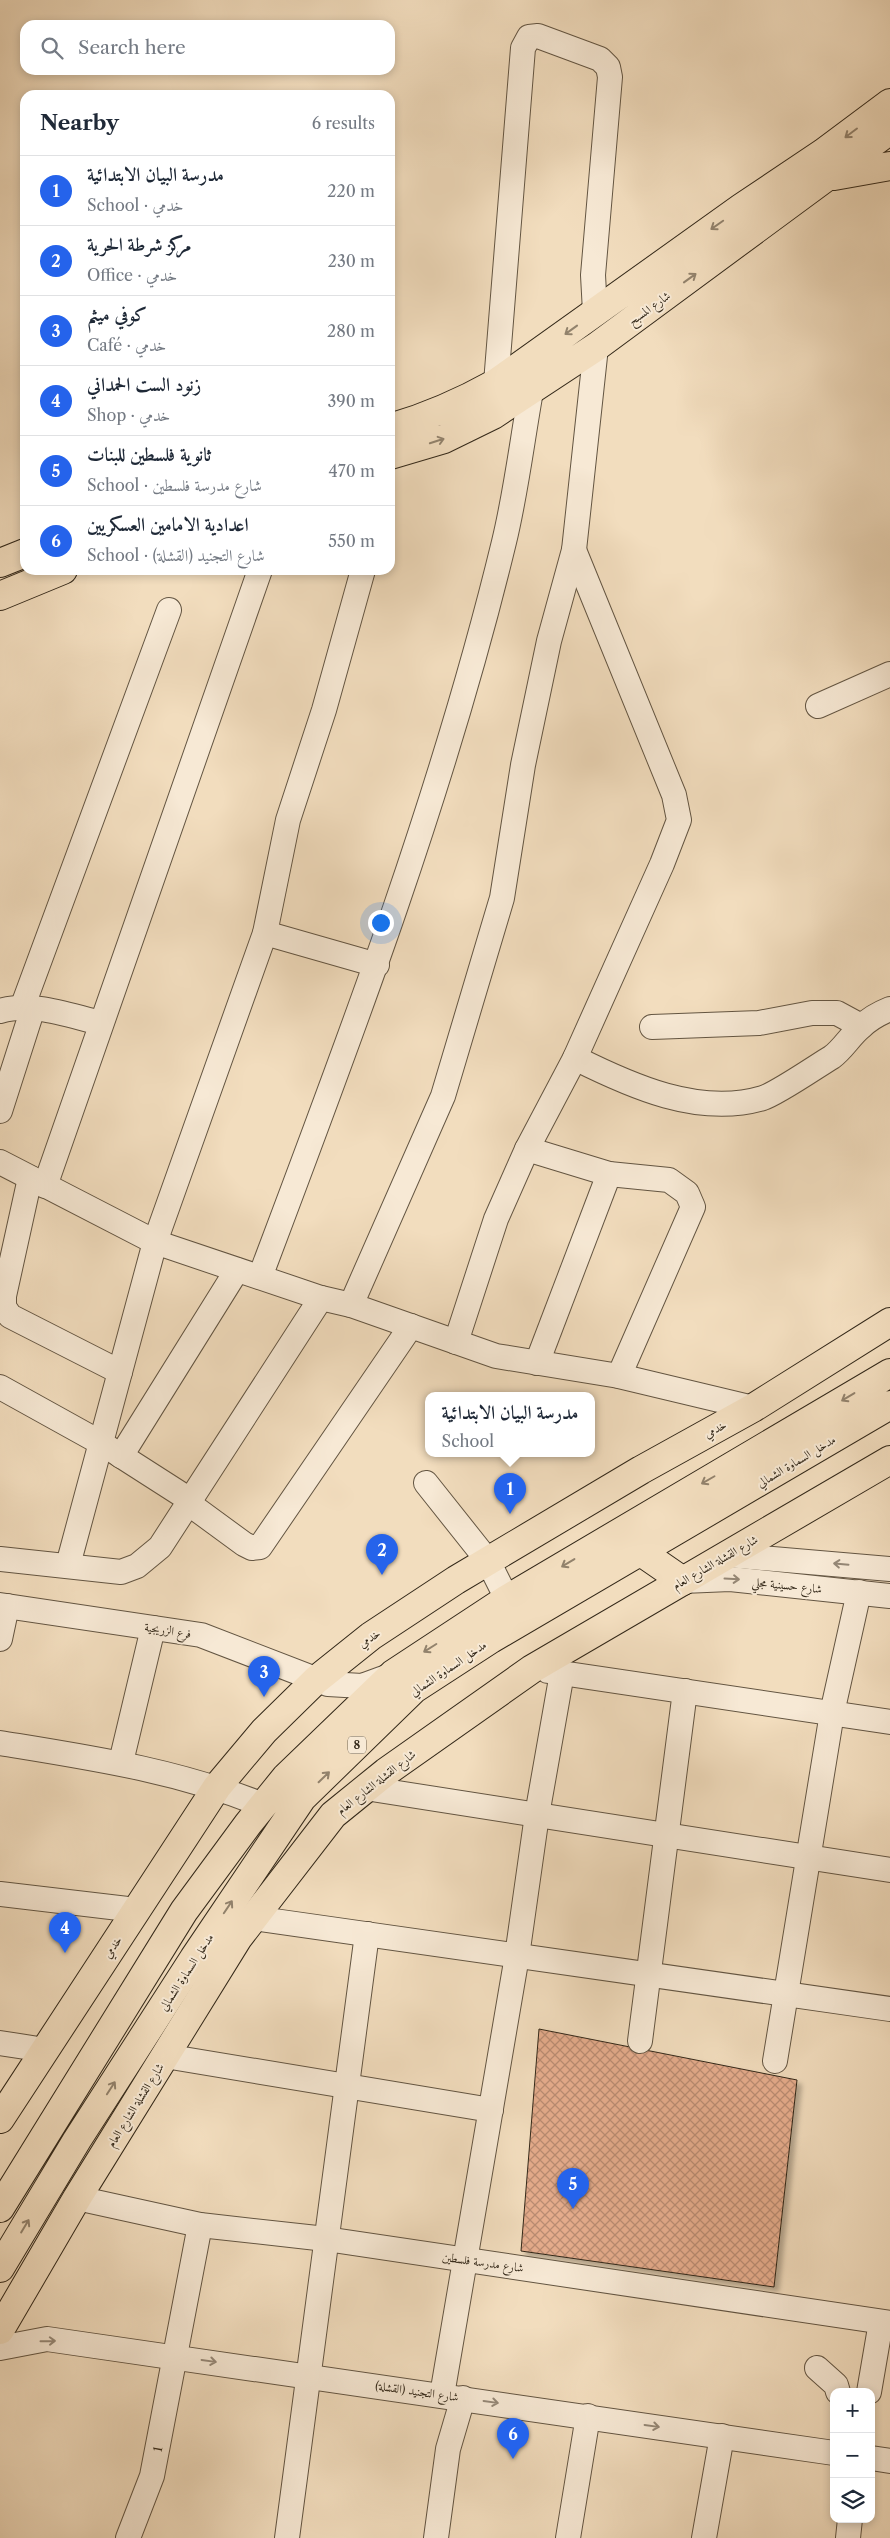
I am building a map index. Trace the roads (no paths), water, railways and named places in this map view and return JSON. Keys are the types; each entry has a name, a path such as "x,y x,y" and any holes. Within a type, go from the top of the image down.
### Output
{"main road":[{"name":"شارع المسبح","path":"395,448 422,419 459,404 496,383 741,208 823,154 890,103"},
{"name":"شارع المسبح","path":"395,451 444,439 493,416 596,347 890,130"},
{"path":"827,177 890,166"},
{"path":"0,563 20,555"},
{"path":"0,596 51,575"},
{"name":"خدمي","path":"0,2119 217,1787 264,1731 322,1682 371,1636 488,1561 641,1470 753,1408 890,1322"},
{"name":"مدخل السماوة الشمالي","path":"0,2208 184,1911 286,1777 393,1674 507,1600 890,1372"},
{"name":"مدخل السماوة الشمالي","path":"0,2268 77,2140 189,1966 302,1798 414,1689 491,1639 890,1405"},
{"name":"شارع القشلة الشارع العام","path":"0,2330 77,2198 238,1938 333,1815 365,1788 532,1669 890,1460"},
{"path":"641,1552 683,1581"}],"street":[{"path":"496,383 523,48 529,37 538,36 600,59 608,67 610,77 593,275 595,312"},
{"path":"351,1305 443,1096 502,898 524,766 550,641 574,550 596,347"},
{"path":"260,1278 377,965 472,664 505,540 531,391"},
{"path":"456,1342 496,1219 527,1149 574,1058 658,873 679,820 674,795 574,550"},
{"path":"120,1372 10,1316 4,1307 4,1296 38,1182 101,1023 258,575"},
{"path":"68,1565 155,1242 265,932 288,820 324,710 362,575"},
{"path":"0,1111 18,1009 169,610"},
{"path":"818,706 890,674"},
{"path":"265,932 377,965"},
{"path":"18,1009 101,1023"},
{"path":"574,1058 621,1081 666,1095 710,1104 737,1104 766,1097 826,1060 834,1055 861,1026 890,1009"},
{"path":"652,1027 759,1023 812,1013 837,1013 861,1026"},
{"path":"527,1149 609,1174 669,1180 687,1193 693,1207 619,1376"},
{"path":"0,1162 155,1242 321,1298 351,1305 496,1356 619,1376 753,1408"},
{"path":"537,1363 609,1174"},
{"path":"121,1456 237,1270"},
{"path":"0,1560 68,1565 121,1572 137,1566 160,1547 321,1298"},
{"path":"0,1387 101,1443 189,1502 252,1548 260,1546 411,1326"},
{"path":"426,1483 488,1561 507,1600"},
{"name":"شارع حسينية مجلي","path":"728,1555 890,1568"},
{"name":"شارع حسينية مجلي","path":"683,1581 730,1579 890,1596"},
{"path":"775,2061 832,1713 859,1592"},
{"path":"0,1639 3,1605"},
{"name":"فرع الزريجية","path":"3,1605 201,1635 322,1682 362,1686 378,1682 393,1674"},
{"path":"121,1762 153,1628"},
{"path":"532,1669 890,1722"},
{"path":"436,2538 448,2449 465,2260 517,1956 537,1815 562,1673"},
{"path":"322,1682 340,1703 340,1725"},
{"path":"640,2041 647,1974 685,1691"},
{"path":"0,1743 121,1762 217,1787 263,1805"},
{"path":"365,1788 890,1870"},
{"path":"0,1894 136,1910"},
{"path":"253,1918 890,2009"},
{"path":"287,2538 367,1934"},
{"path":"0,2043 45,2050"},
{"path":"165,2056 347,2088 491,2110"},
{"name":"شارع مدرسة فلسطين","path":"77,2198 200,2225 326,2239 886,2322"},
{"name":"1","path":"128,2538 152,2476 200,2225"},
{"path":"870,2388 886,2322"},
{"name":"شارع التجنيد (القشلة)","path":"0,2348 47,2339 453,2396 830,2452"},
{"path":"818,2368 837,2388"},
{"path":"568,2538 588,2416"},
{"path":"704,2538 722,2436"},
{"path":"875,2459 890,2461"},
{"path":"848,2538 850,2523"}],"place":[{"name":"مدرسة البيان الابتدائية","path":"510,1514"},
{"name":"مركز شرطة الحرية","path":"382,1575"},
{"name":"كوفي ميثم","path":"264,1697"},
{"name":"زنود الست الحمداني","path":"65,1953"},
{"name":"ثانوية فلسطين للبنات","path":"573,2209"},
{"name":"اعدادية الامامين العسكريين","path":"513,2459"}]}
